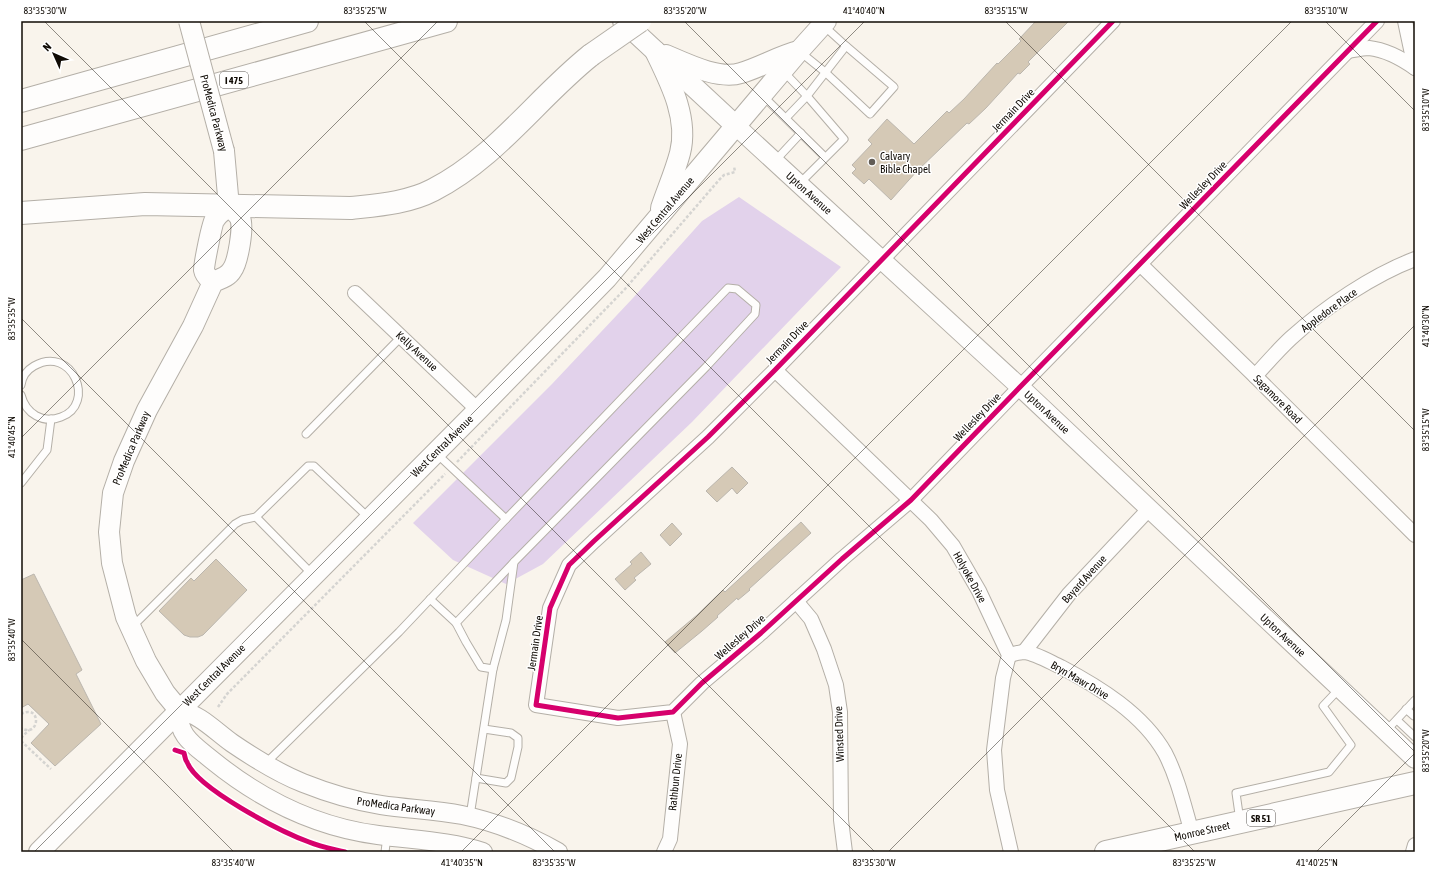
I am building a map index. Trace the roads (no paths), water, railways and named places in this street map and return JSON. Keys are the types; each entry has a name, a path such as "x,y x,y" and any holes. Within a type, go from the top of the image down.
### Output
{"main road":[{"name":"ProMedica Parkway","path":"189,21 224,151 229,207"},
{"path":"21,101 307,21"},
{"name":"I 475","path":"21,139 446,21"},
{"name":"Upton Avenue","path":"623,21 736,126"},
{"path":"21,213 145,204 229,207 351,208 383,205 406,200 432,191 470,168 553,88 591,54 640,21"},
{"name":"West Central Avenue","path":"39,852 607,278 799,51 825,23"},
{"path":"655,51 702,70 726,74 740,73 784,55 799,51"},
{"path":"655,51 672,86 680,114 683,134 680,152 657,220"},
{"path":"229,207 241,220 239,253 231,272 225,277 214,282 207,276 204,270 210,237 214,220 229,207"},
{"name":"ProMedica Parkway","path":"179,710 165,693 146,661 123,606 112,563 109,532 113,493 124,461 147,410 193,326 214,282"},
{"name":"Monroe Street","path":"1106,852 1415,783"}],"street":[{"name":"Jermain Drive","path":"673,712 618,718 536,705 550,608 569,565 708,437 775,370 1113,21"},
{"name":"Wellesley Drive","path":"673,712 702,683 911,500 1020,386 1377,21"},
{"path":"1405,21 1415,68"},
{"path":"1348,51 1368,48 1382,51 1399,57 1415,68"},
{"name":"Upton Avenue","path":"736,126 1020,386 1340,688 1391,726 1414,755"},
{"name":"Appledore Place","path":"1255,376 1291,338 1327,309 1370,281 1415,259"},
{"name":"Sagamore Road","path":"1140,264 1415,535"},
{"name":"Kelly Avenue","path":"355,293 478,410"},
{"name":"Holyoke Drive","path":"775,370 911,500 931,520 953,546 979,591 1009,655"},
{"name":"Bayard Avenue","path":"1024,652 1069,594 1149,509"},
{"name":"Winsted Drive","path":"796,601 811,619 824,649 836,685 840,712 841,820 845,852"},
{"path":"1011,852 997,790 994,750 1003,678 1009,655 1024,652"},
{"name":"Bryn Mawr Drive","path":"1024,652 1046,660 1080,677 1106,693 1152,733 1164,752 1178,781 1192,833"},
{"path":"179,710 178,719 180,727 187,738 196,747 230,775 282,806 328,824 358,832 386,844 414,839 456,845 483,852"},
{"name":"ProMedica Parkway","path":"179,710 196,715 226,738 265,764 302,783 346,798 382,805 470,817 509,829 536,840 558,852"},
{"name":"Rathbun Drive","path":"664,852 670,839 680,744 673,712"},
{"path":"1413,852 1415,845"}],"lane":[{"path":"799,51 825,72 870,114 894,87 846,46 825,23"},
{"path":"786,118 807,96 846,46"},
{"path":"782,71 807,96 844,139 799,183"},
{"path":"762,95 825,157"},
{"path":"775,161 801,133"},
{"path":"265,764 399,632 728,288 736,289 756,304 755,314 706,367 456,623"},
{"path":"306,434 402,337"},
{"path":"21,386 25,375 31,367 49,361 59,362 68,367 74,374 78,383 79,393 77,402 71,410 64,416 51,419 45,419 32,413 23,402 21,395"},
{"path":"21,483 46,450 51,419"},
{"path":"436,452 506,519"},
{"path":"132,627 235,524 242,520 256,517 311,465 314,466 369,518"},
{"path":"256,517 313,575"},
{"path":"470,817 493,669 506,620 514,562"},
{"path":"430,599 456,623 481,667 493,669"},
{"path":"1240,822 1236,793 1329,772 1351,745 1323,706 1340,688"},
{"path":"1415,700 1391,726 1415,737"},
{"path":"1406,709 1414,716"},
{"path":"476,778 506,783 511,778 518,747 518,738 511,732 484,729"}],"place":[{"name":"Calvary Bible Chapel","path":"872,162"}]}
